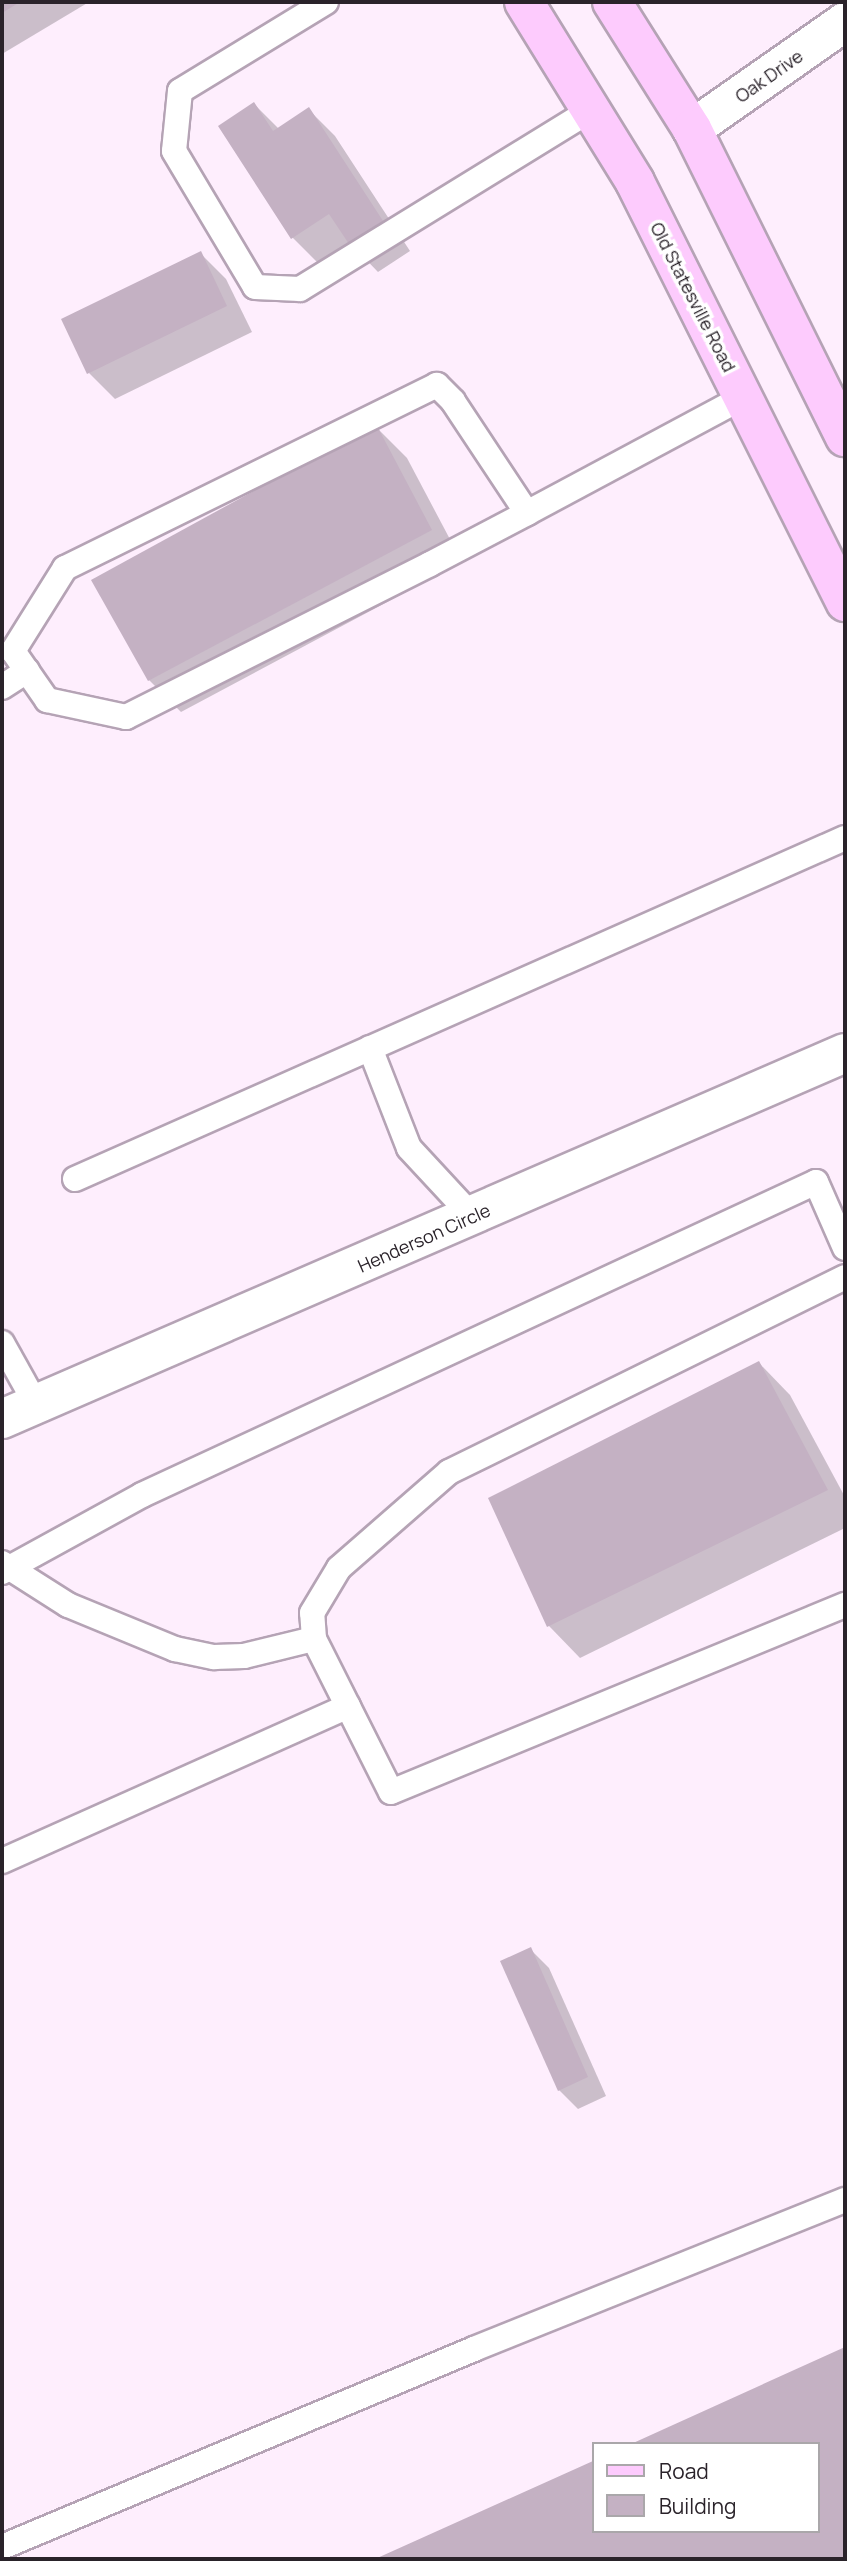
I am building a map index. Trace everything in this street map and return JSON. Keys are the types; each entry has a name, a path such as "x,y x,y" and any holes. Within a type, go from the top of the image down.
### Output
{"main road":[{"name":"Old Statesville Road","path":"524,2 635,182 845,602"},
{"path":"612,2 692,129 845,437"}],"street":[{"name":"Oak Drive","path":"692,129 845,22"},
{"name":"Henderson Circle","path":"2,1419 473,1217 845,1053"}],"lane":[{"path":"326,2 180,92 174,151 255,288 300,289 591,110"},
{"path":"527,513 453,401 437,385 65,568 13,650 47,700 125,717 527,513 743,397"},
{"path":"2,687 27,671"},
{"path":"75,1179 845,838"},
{"path":"370,1048 409,1148 473,1217"},
{"path":"4,1568 142,1495 816,1181 845,1248"},
{"path":"845,1277 449,1472 339,1568 312,1613 314,1639 391,1792 845,1605"},
{"path":"2,1343 36,1404"},
{"path":"4,1568 68,1605 175,1649 214,1657 244,1657 314,1639"},
{"path":"2,1861 348,1706"},
{"path":"2,2547 461,2354 845,2200"}],"building":[{"path":"2,2 20,2 2,13"},
{"path":"254,102 273,131 309,107 385,224 351,247 329,214 291,239 218,126"},
{"path":"201,251 227,306 87,374 61,319"},
{"path":"376,424 432,530 148,681 91,580"},
{"path":"759,1361 828,1490 547,1627 488,1498"},
{"path":"531,1947 588,2077 558,2091 500,1961"},
{"path":"845,2347 845,2559 375,2559 592,2461 592,2533 819,2533 819,2442 635,2442"}]}
